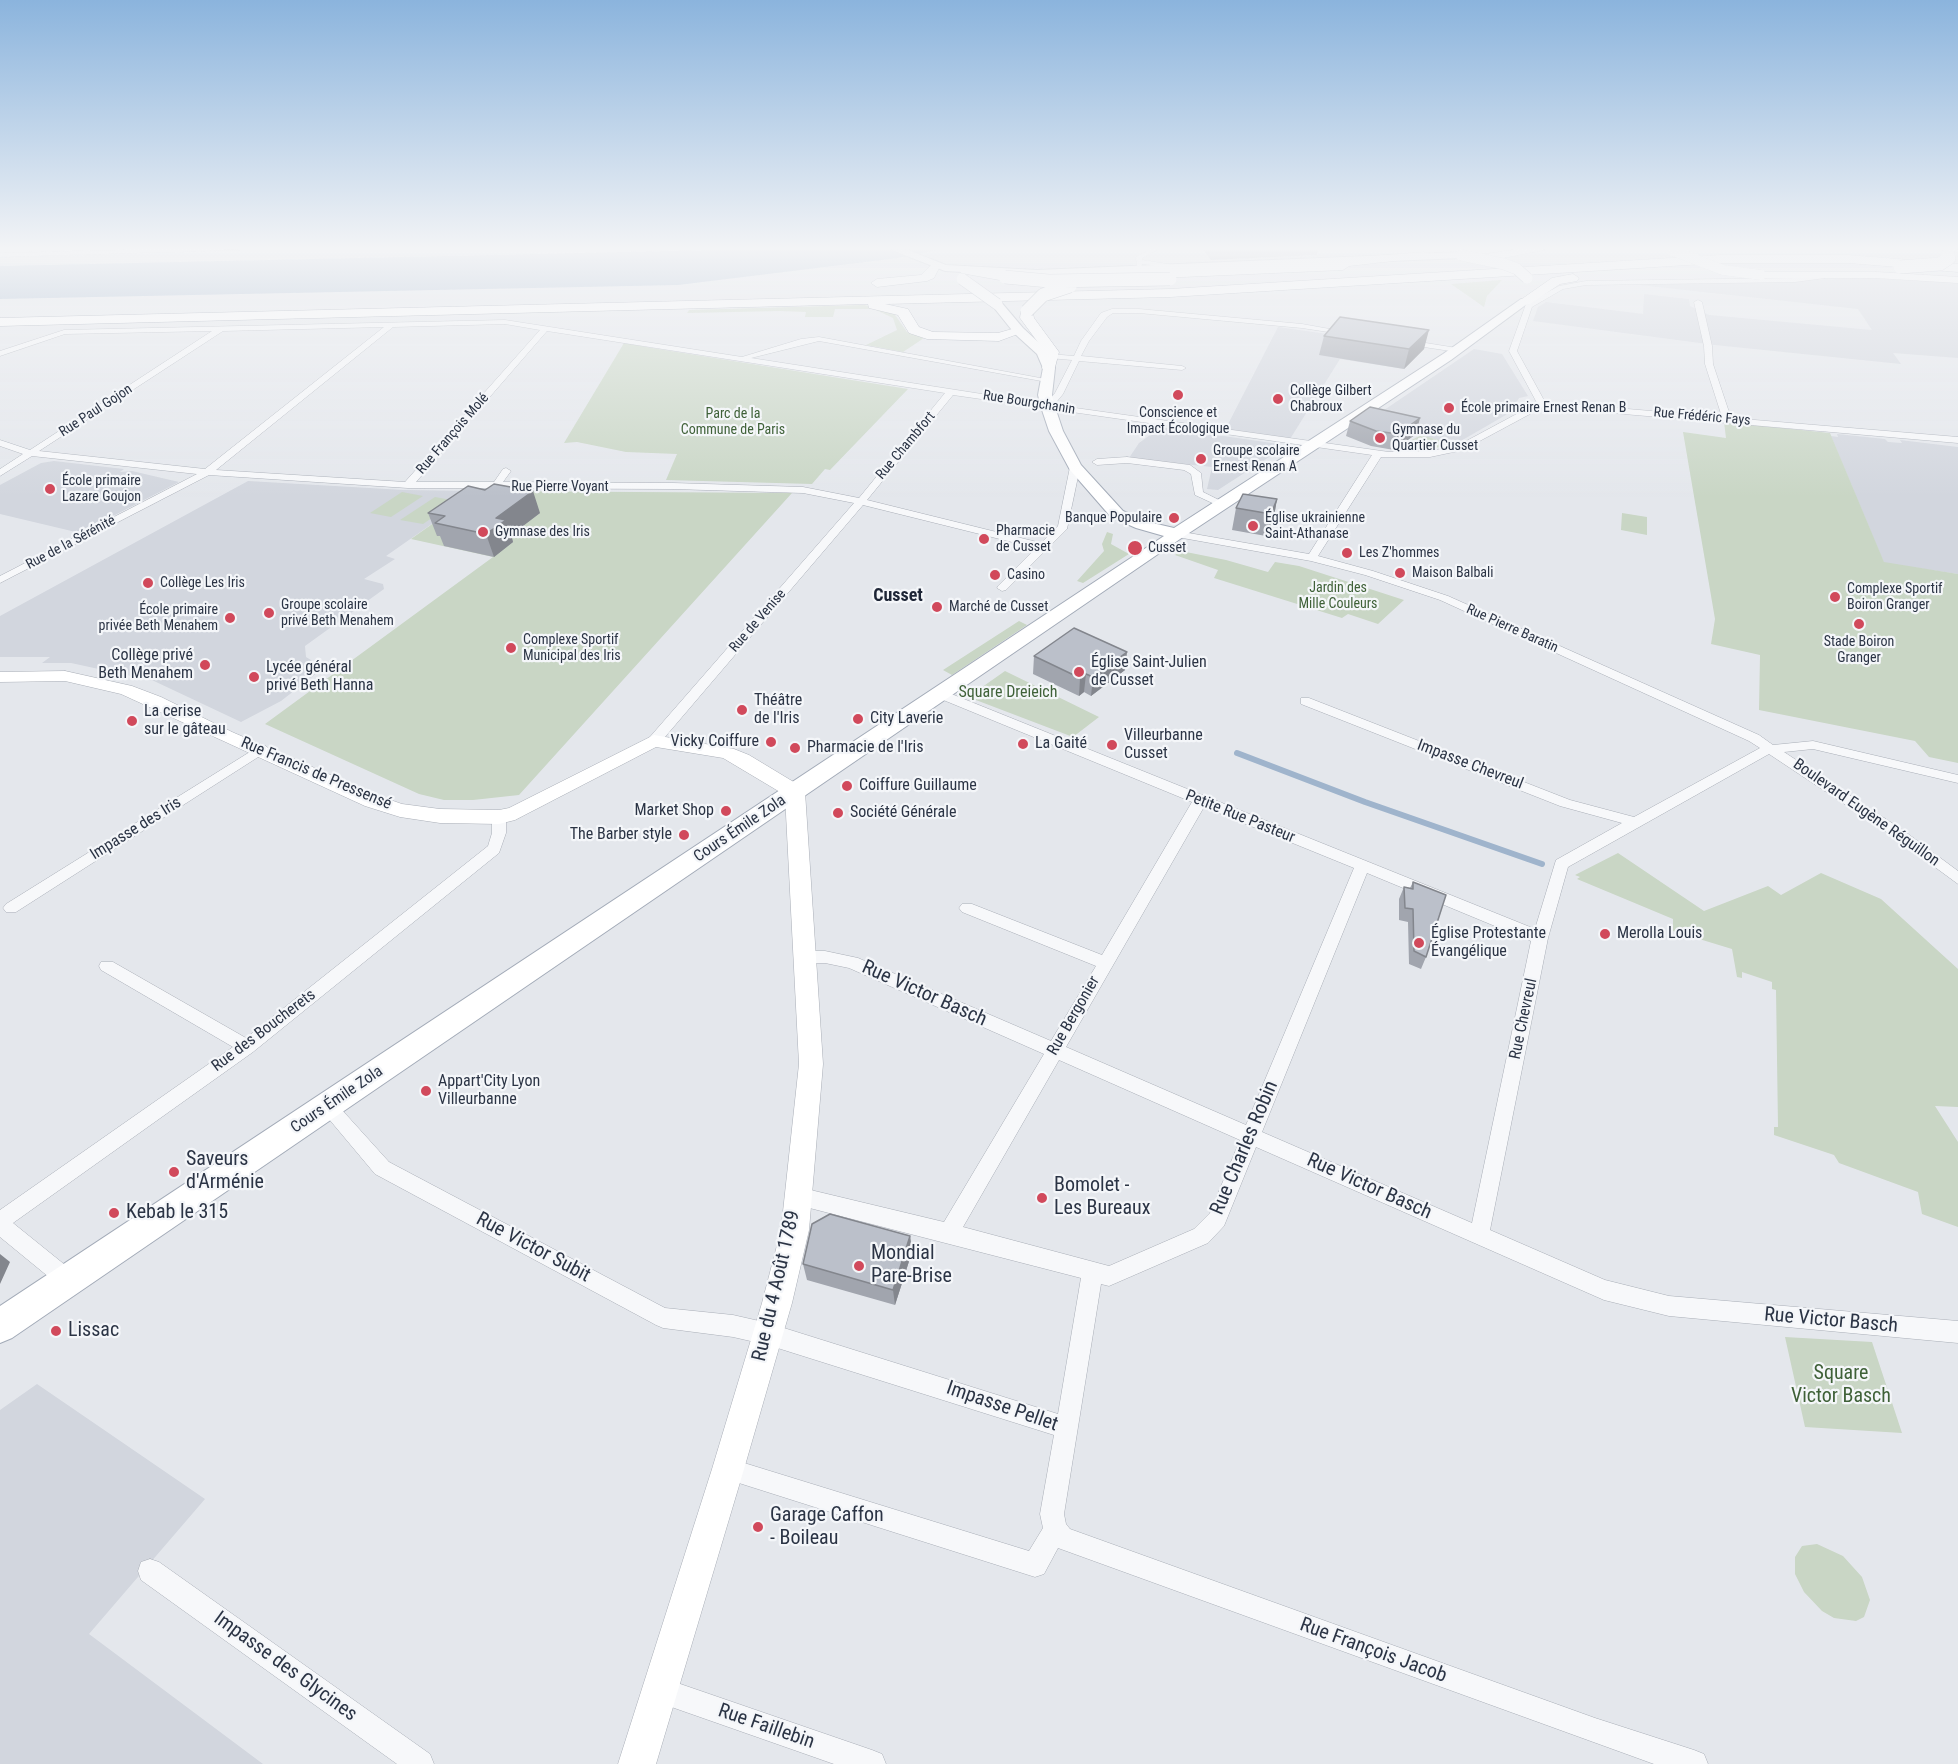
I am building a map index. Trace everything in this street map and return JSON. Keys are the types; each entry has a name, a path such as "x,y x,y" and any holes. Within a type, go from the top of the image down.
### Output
{"highway":[{"path":"920,332 963,337 999,336 1014,332"},
{"path":"963,337 978,332"},
{"path":"1034,332 1050,364"},
{"path":"999,336 1035,344"}],"main road":[{"path":"1021,332 1043,352 1050,364 1045,395 1048,407 1056,431 1076,467"},
{"name":"Cours Émile Zola","path":"0,1326 1481,332"},
{"name":"Rue Pierre Baratin","path":"1076,467 1117,514 1143,525 1177,534"},
{"name":"Rue Francis de Pressensé","path":"0,677 65,676 126,690 372,801 400,810 440,816 499,817 530,807 654,741"},
{"path":"654,741 727,753 742,759 795,792"},
{"name":"Rue du 4 Août 1789","path":"637,1764 768,1334 795,1230 808,1115 811,1064 795,792"}],"street":[{"name":"Rue Bourgchanin","path":"0,354 63,332"},
{"name":"Rue Paul Gojon","path":"0,473 213,332"},
{"name":"Rue de la Sérénité","path":"2,577 206,473 382,332"},
{"name":"Rue François Molé","path":"408,485 542,332"},
{"name":"Rue Bourgchanin","path":"574,332 1048,407 1314,445"},
{"path":"1048,407 1059,394 1091,332"},
{"path":"1343,332 1360,335"},
{"path":"1314,445 1378,454 1423,455 1460,448 1542,404 1512,354 1519,332"},
{"path":"1705,332 1708,364 1727,419"},
{"path":"744,359 804,340 819,339 1050,364 1078,355 1182,368"},
{"path":"1392,340 1457,350"},
{"path":"1050,364 1085,341"},
{"path":"1070,349 1078,355"},
{"name":"Rue Chambfort","path":"861,501 951,392"},
{"name":"Rue Frédéric Fays","path":"1542,404 1958,440"},
{"name":"Rue Pierre Voyant","path":"0,444 31,453 206,473 408,485 782,489 861,501 1044,547"},
{"path":"1312,558 1378,454"},
{"path":"1097,462 1127,460 1187,467 1196,473 1198,493 1224,505"},
{"path":"1002,588 1063,527 1076,467"},
{"path":"496,486 507,471"},
{"name":"Rue de Venise","path":"654,741 861,501"},
{"name":"Rue Pierre Baratin","path":"1177,534 1312,558 1369,573 1444,598 1670,699 1773,748 1813,746 1958,778"},
{"name":"Petite Rue Pasteur","path":"939,694 1540,938"},
{"name":"Impasse Chevreul","path":"1305,700 1565,802 1638,823"},
{"name":"Rue Chevreul","path":"1479,1236 1540,938 1561,864 1638,823 1760,752 1773,748"},
{"name":"Boulevard Eugène Réguillon","path":"1773,748 1899,834 1958,879"},
{"name":"Impasse des Iris","path":"11,908 261,749"},
{"name":"Rue Bergonier","path":"949,1233 1200,801"},
{"name":"Rue des Boucherets","path":"0,1223 247,1047 494,849 499,833 499,817"},
{"name":"Rue Charles Robin","path":"798,1196 949,1233 1092,1274 1109,1276 1201,1236 1217,1219 1362,867"},
{"path":"967,908 1105,963"},
{"name":"Rue Victor Basch","path":"804,957 825,957 852,962 1053,1051 1251,1134 1604,1290 1669,1306 1958,1332"},
{"path":"107,966 247,1047"},
{"name":"Rue Victor Subit","path":"327,1106 382,1168 663,1318 733,1326 768,1334"},
{"path":"0,1223 68,1280"},
{"path":"1066,1428 1092,1274"},
{"name":"Impasse Pellet","path":"768,1334 1066,1428 1052,1514 1056,1530"},
{"path":"728,1469 1035,1565 1056,1530"},
{"name":"Rue François Jacob","path":"1056,1530 1062,1538 1595,1731 1694,1764"},
{"name":"Impasse des Glycines","path":"150,1571 420,1764"},
{"name":"Rue Faillebin","path":"660,1690 872,1764"}],"shaded area":[{"name":"Collège Gilbert Chabroux","path":"1275,332 1315,332 1425,348 1404,369 1340,359 1290,439 1225,430"},
{"path":"1619,332 1958,332 1958,358 1893,353 1901,364 1715,345"},
{"path":"1474,349 1502,354 1528,396 1519,398 1511,412 1459,442 1449,439 1446,442 1368,421"},
{"name":"Groupe scolaire Ernest Renan A","path":"1161,427 1279,444 1283,448 1218,490 1207,489 1212,467 1129,458 1139,443"},
{"path":"1837,434 1885,439 1888,442 1902,443 1900,440 1958,447 1958,574 1884,563 1831,436 1838,437"},
{"path":"54,461 124,469 120,472 132,471 179,482 80,533 0,514 0,485 41,463"},
{"path":"248,481 404,490 479,491 386,556 395,559 364,579 383,584 384,589 305,646 306,657 319,665 317,673 281,701 241,722 154,681 71,663 42,663 50,657 0,657 0,616"},
{"path":"37,1384 205,1499 89,1634 263,1764 0,1764 0,1410"}],"green space":[{"path":"892,332 908,332 924,338 903,352 866,345"},
{"name":"Parc de la Commune de Paris","path":"624,343 908,389 830,470 825,469 812,484 666,480 677,454 626,452 577,442 564,443"},
{"name":"Complexe Sportif Boiron Granger","path":"1724,422 1830,433 1884,562 1958,574 1958,763 1929,757 1915,741 1759,710 1760,655 1711,644 1715,619 1683,432 1726,438"},
{"path":"1421,435 1446,442 1440,447 1417,451 1412,447 1415,444 1408,442"},
{"name":"Complexe Sportif Municipal des Iris","path":"479,491 792,493 519,795 473,800 444,800 419,794 265,724 493,557 411,539"},
{"path":"402,492 423,496 391,517 370,513"},
{"path":"435,497 457,501 423,524 400,520"},
{"path":"1622,513 1647,517 1647,535 1621,530"},
{"path":"1107,532 1113,534 1111,544 1129,554 1083,583 1077,581 1104,551 1102,544"},
{"name":"Jardin des Mille Couleurs","path":"1181,551 1226,560 1268,572 1275,562 1299,566 1404,600 1378,624 1348,614 1342,618 1214,578 1218,570 1175,555"},
{"path":"1019,621 1027,625 952,675 943,670"},
{"name":"Square Dreieich","path":"1005,671 1099,717 1073,737 968,697"},
{"path":"1618,853 1704,911 1768,886 1781,895 1821,873 1881,899 1958,969 1958,1107 1935,1106 1958,1142 1958,1227 1922,1214 1918,1192 1839,1163 1834,1155 1774,1135 1774,1127 1778,1127 1776,990 1772,989 1772,982 1742,972 1742,978 1737,977 1732,949 1673,931 1673,919 1577,879 1580,877 1575,875"},
{"name":"Square Victor Basch","path":"1785,1337 1872,1342 1902,1433 1805,1427"},
{"path":"1817,1544 1843,1556 1862,1577 1870,1600 1864,1617 1856,1621 1834,1618 1822,1611 1804,1592 1795,1574 1795,1557 1802,1546"}],"building":[{"path":"1327,332 1427,332 1409,349 1324,336"},
{"path":"1370,407 1420,418 1398,434 1376,431 1350,421"},
{"path":"494,484 533,491 496,518 506,520 486,534 435,523 445,516 428,513 468,486 485,490"},
{"path":"1243,494 1277,499 1271,514 1236,508"},
{"path":"1074,628 1127,652 1093,677 1086,674 1080,678 1034,656"},
{"name":"Église Protestante Évangélique","path":"1413,882 1446,895 1426,957 1414,951 1413,909 1405,908 1404,887 1413,889"},
{"name":"Mondial Pare-Brise","path":"830,1214 910,1236 893,1290 803,1264 812,1224"}],"waterway":[{"path":"1237,753 1365,802 1542,864"}],"place":[{"name":"Conscience et Impact Écologique","path":"1178,395"},
{"name":"Collège Gilbert Chabroux","path":"1278,399"},
{"name":"École primaire Ernest Renan B","path":"1449,408"},
{"name":"Gymnase du Quartier Cusset","path":"1380,438"},
{"name":"Groupe scolaire Ernest Renan A","path":"1201,459"},
{"name":"École primaire Lazare Goujon","path":"50,489"},
{"name":"Banque Populaire","path":"1174,518"},
{"name":"Église ukrainienne Saint-Athanase","path":"1253,526"},
{"name":"Gymnase des Iris","path":"483,532"},
{"name":"Pharmacie de Cusset","path":"984,539"},
{"name":"Cusset","path":"1135,548"},
{"name":"Les Z'hommes","path":"1347,553"},
{"name":"Maison Balbali","path":"1400,573"},
{"name":"Casino","path":"995,575"},
{"name":"Collège Les Iris","path":"148,583"},
{"name":"Complexe Sportif Boiron Granger","path":"1835,597"},
{"name":"Marché de Cusset","path":"937,607"},
{"name":"Groupe scolaire privé Beth Menahem","path":"269,613"},
{"name":"École primaire privée Beth Menahem","path":"230,618"},
{"name":"Stade Boiron Granger","path":"1859,624"},
{"name":"Complexe Sportif Municipal des Iris","path":"511,648"},
{"name":"Collège privé Beth Menahem","path":"205,665"},
{"name":"Église Saint-Julien de Cusset","path":"1079,672"},
{"name":"Lycée général privé Beth Hanna","path":"254,677"},
{"name":"Théâtre de l'Iris","path":"742,710"},
{"name":"City Laverie","path":"858,719"},
{"name":"La cerise sur le gâteau","path":"132,721"},
{"name":"Vicky Coiffure","path":"771,742"},
{"name":"La Gaité","path":"1023,744"},
{"name":"Villeurbanne Cusset","path":"1112,745"},
{"name":"Pharmacie de l'Iris","path":"795,748"},
{"name":"Coiffure Guillaume","path":"847,786"},
{"name":"Market Shop","path":"726,811"},
{"name":"Société Générale","path":"838,813"},
{"name":"The Barber style","path":"684,835"},
{"name":"Merolla Louis","path":"1605,934"},
{"name":"Église Protestante Évangélique","path":"1419,943"},
{"name":"Appart'City Lyon Villeurbanne","path":"426,1091"},
{"name":"Saveurs d'Arménie","path":"174,1172"},
{"name":"Bomolet - Les Bureaux","path":"1042,1198"},
{"name":"Kebab le 315","path":"114,1213"},
{"name":"Mondial Pare-Brise","path":"859,1266"},
{"name":"Lissac","path":"56,1331"},
{"name":"Garage Caffon - Boileau","path":"758,1527"}],"district":[{"name":"Cusset","path":"898,596"}]}
